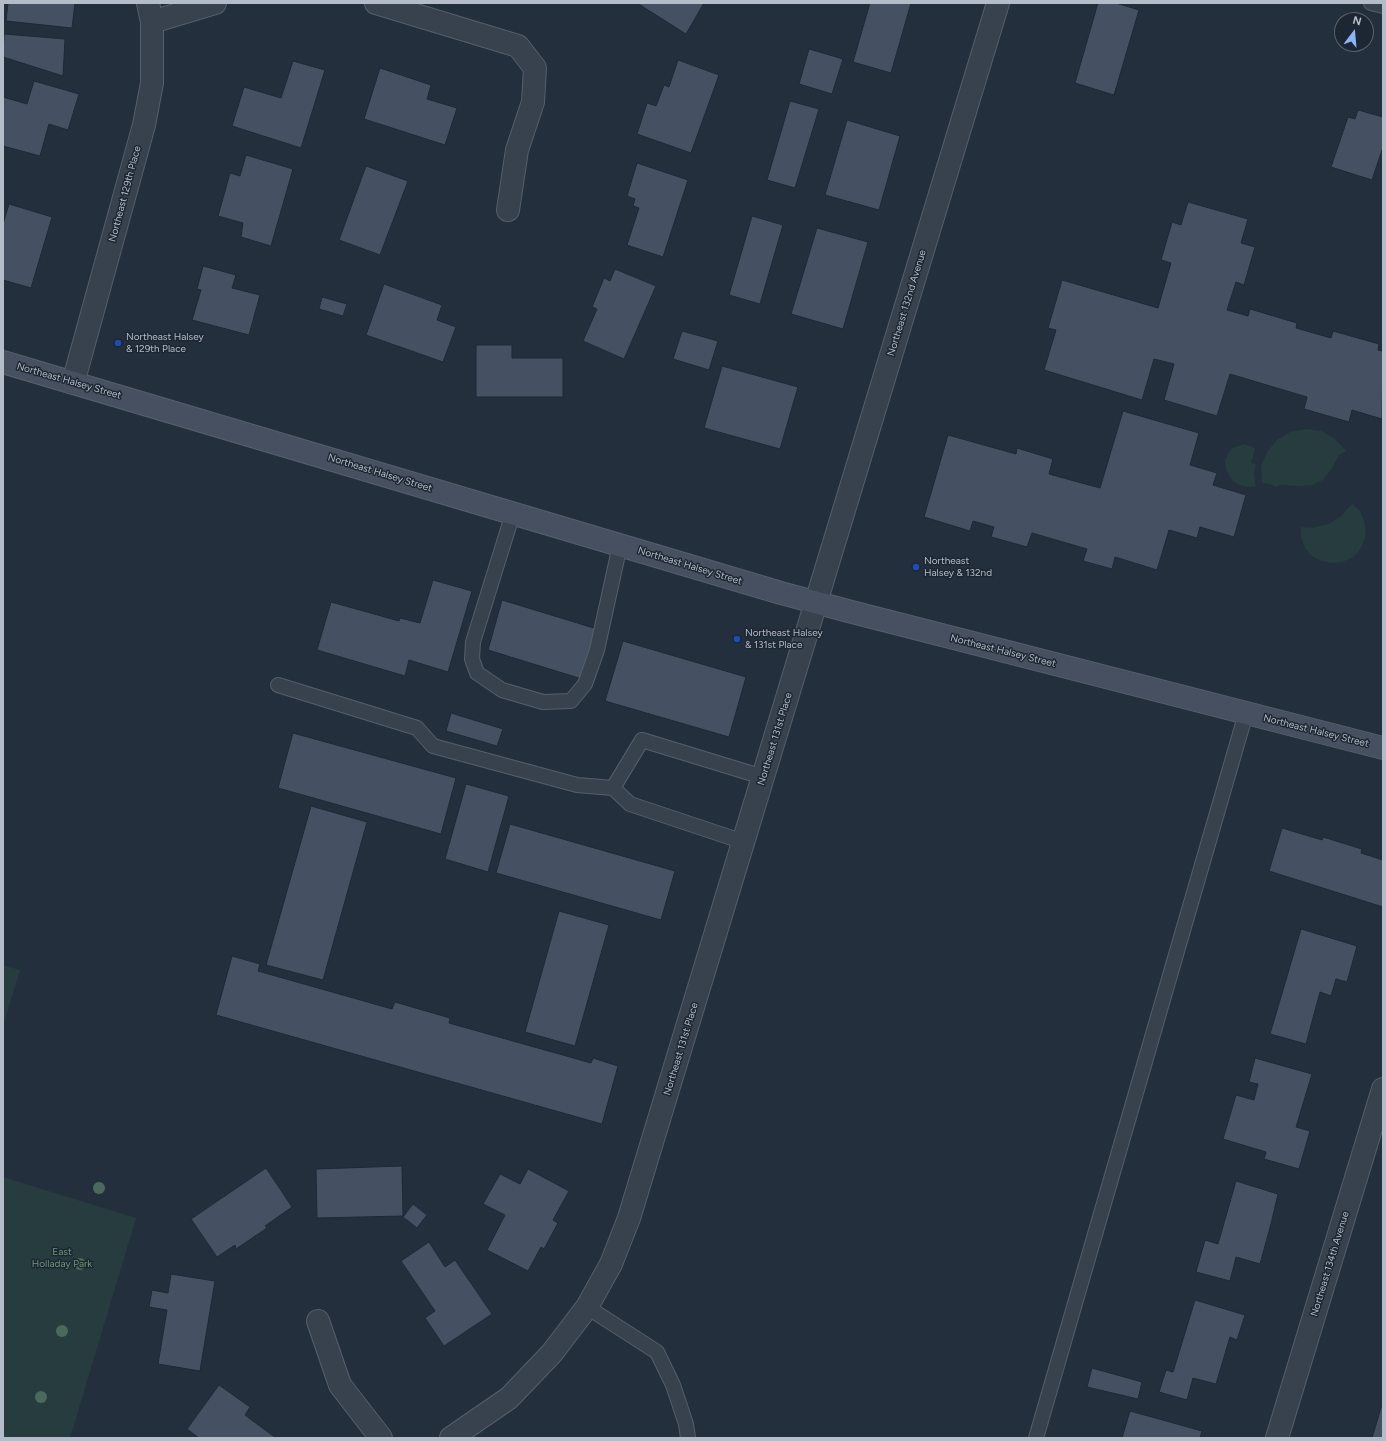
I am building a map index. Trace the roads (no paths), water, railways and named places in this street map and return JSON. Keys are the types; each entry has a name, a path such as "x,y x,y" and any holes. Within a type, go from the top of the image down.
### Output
{"main road":[{"name":"Northeast Halsey Street","path":"3,362 817,602 1383,748"}],"street":[{"path":"150,13 215,3"},
{"path":"376,3 518,46 535,68 533,102 517,150 508,210"},
{"name":"Northeast 132nd Avenue","path":"817,602 998,3"},
{"name":"Northeast 129th Place","path":"73,382 144,125 152,83 150,13"},
{"name":"Northeast 131st Place","path":"451,1438 509,1398 552,1354 587,1307 611,1264 629,1218 817,602"},
{"name":"Northeast 134th Avenue","path":"1277,1438 1383,1089"},
{"path":"318,1320 340,1385 381,1438"}],"lane":[{"path":"1371,3 1383,6"},
{"path":"513,513 472,642 472,659 477,674 502,690 543,702 571,701 585,684 597,650 620,545"},
{"path":"278,685 417,728 433,746 577,785 613,788 630,804 744,842"},
{"path":"1036,1438 1246,713"},
{"path":"613,788 642,740 764,777"},
{"path":"587,1307 657,1352 673,1385 686,1424 688,1438"}],"place":[{"name":"Northeast Halsey & 129th Place","path":"118,343"},
{"name":"Northeast Halsey & 132nd","path":"916,567"},
{"name":"Northeast Halsey & 131st Place","path":"737,639"}],"park label":[{"name":"East Holladay Park","path":"62,1258"}]}
